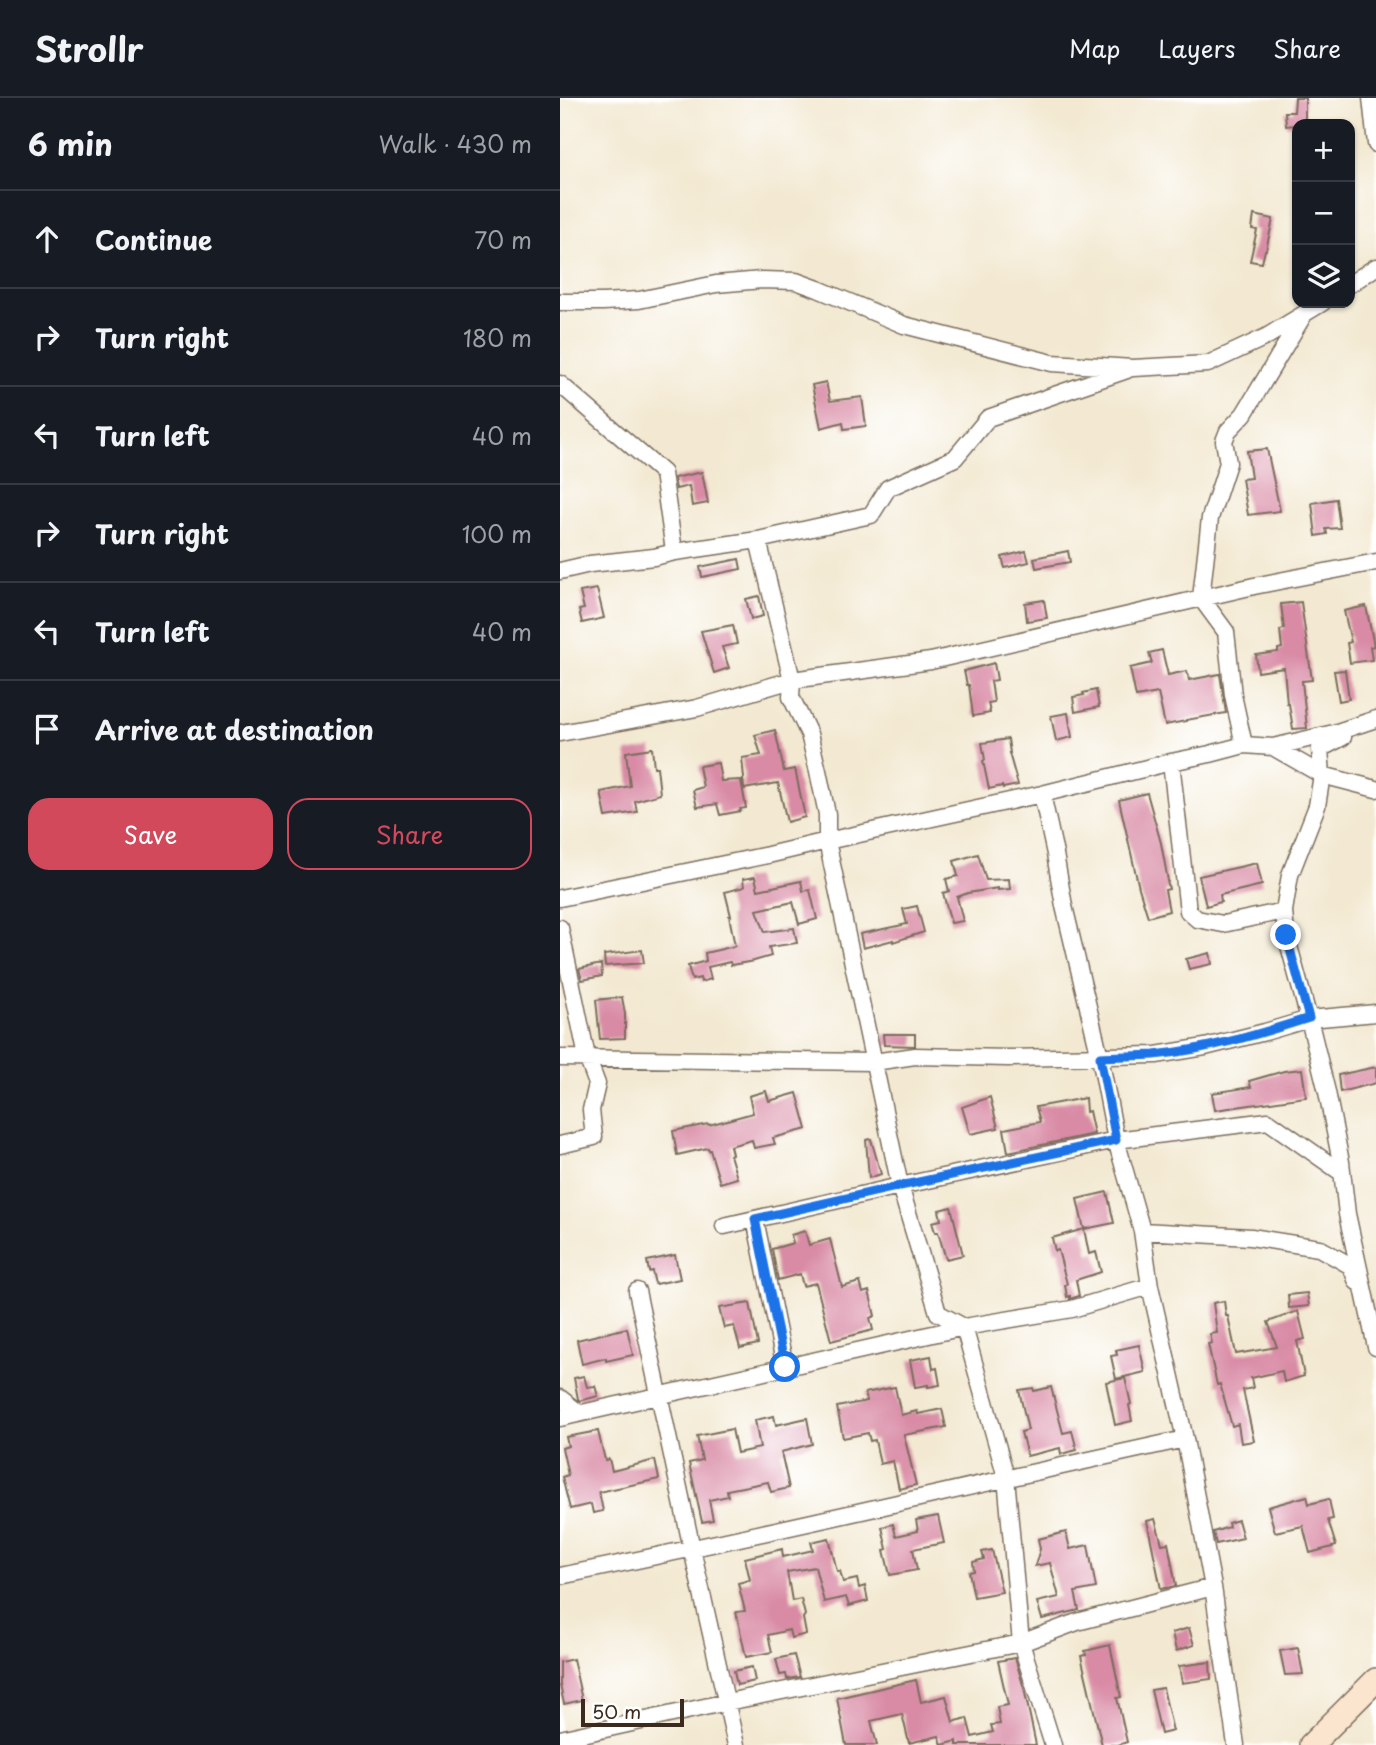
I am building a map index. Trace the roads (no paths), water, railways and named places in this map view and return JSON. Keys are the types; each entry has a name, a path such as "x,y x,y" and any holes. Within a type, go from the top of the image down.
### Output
{"main road":[{"path":"1311,1745 1376,1680"}],"street":[{"path":"1371,98 1376,144"},
{"path":"1355,281 1376,267"},
{"path":"560,302 639,300 716,284 762,279 796,281 904,325 1052,363 1133,368 1208,364 1265,337 1314,308"},
{"path":"1244,745 1233,695 1226,632 1201,598 1209,518 1228,463 1224,441 1228,432 1244,414 1304,314"},
{"path":"560,571 590,564 654,557 758,540 871,515 888,488 955,458 988,418 1133,368"},
{"path":"560,384 663,473 675,552"},
{"path":"758,540 792,680 791,697 809,734 818,771 827,814 827,841 900,1186 938,1313 964,1327 1006,1477 1021,1643 1053,1745"},
{"path":"560,733 698,708 792,680 931,661 1201,598 1376,562"},
{"path":"560,898 1042,794 1244,745 1273,747 1376,720"},
{"path":"1376,720 1320,749 1321,775 1317,806 1290,875 1284,911 1286,935 1327,1092 1347,1214 1373,1313 1376,1348"},
{"path":"1273,747 1321,775 1376,789"},
{"path":"1171,762 1188,911 1196,919 1223,924 1284,911"},
{"path":"1042,794 1116,1140 1142,1231 1150,1286 1185,1439 1213,1587 1236,1745"},
{"path":"560,928 587,1057 597,1084 591,1110 594,1137 560,1145"},
{"path":"560,1058 874,1062 915,1056 1156,1055 1205,1047 1309,1018 1376,1013"},
{"path":"724,1226 1116,1140 1268,1121 1342,1172"},
{"path":"755,1219 785,1367"},
{"path":"1142,1231 1251,1237 1319,1248 1351,1266 1373,1313"},
{"path":"560,1418 964,1327 1072,1309 1150,1286"},
{"path":"637,1291 736,1745"},
{"path":"560,1398 579,1413"},
{"path":"560,1576 1185,1439"},
{"path":"560,1740 727,1702 1021,1643 1077,1622 1213,1587"}]}
